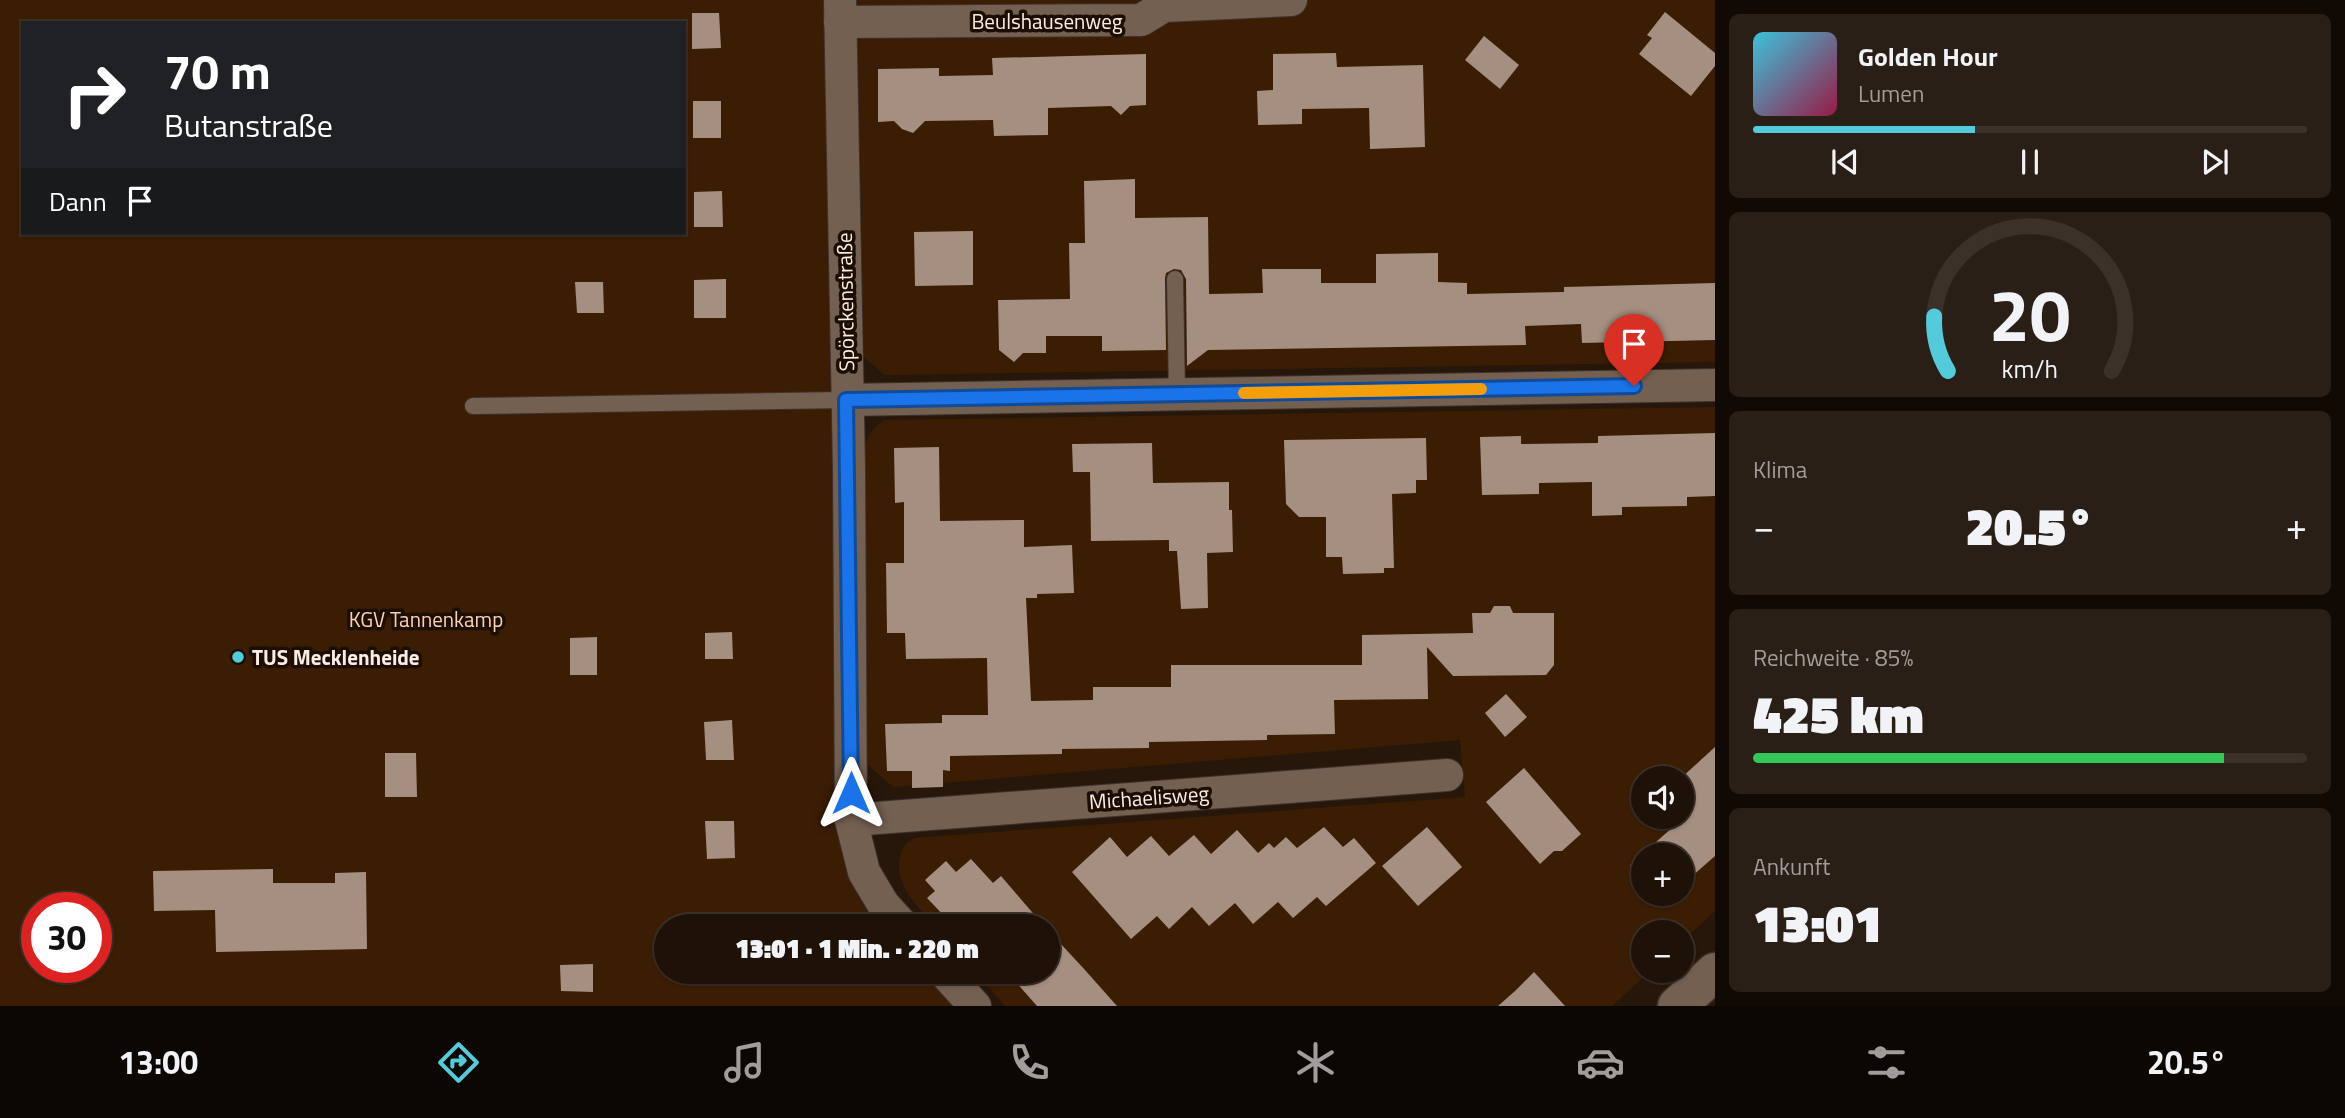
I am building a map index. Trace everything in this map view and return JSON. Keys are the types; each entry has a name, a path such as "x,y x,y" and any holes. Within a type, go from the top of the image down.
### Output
{"street":[{"name":"Beulshausenweg","path":"840,11 1141,20 1164,6 1291,0"},
{"name":"Spörckenstraße","path":"840,11 851,820 864,872 892,914"},
{"path":"846,400 1715,385"},
{"name":"Michaelisweg","path":"851,820 1447,775"},
{"path":"1677,1006 1715,972"},
{"path":"955,984 975,1006"}],"lane":[{"path":"1175,279 1177,394"},
{"path":"473,406 846,400"}],"green space":[{"name":"KGV Tannenkamp","path":"0,0 840,0 851,820 897,914 654,914 654,984 955,984 975,1006 0,1006"},
{"path":"857,0 1715,0 1715,362 884,375 864,357"},
{"path":"1715,407 1715,911 1694,931 1694,920 1631,920 1631,983 1637,983 1612,1006 1005,1006 986,984 1060,984 1060,914 925,914 911,898 901,878 899,867 906,843 915,838 1465,797 1460,740 893,787 868,765 865,443 873,429 884,420"}],"building":[{"path":"1665,12 1715,53 1715,66 1691,96 1639,54 1652,38 1647,35"},
{"path":"692,13 719,13 721,48 692,49"},
{"path":"1484,36 1519,65 1500,89 1465,60"},
{"path":"1336,53 1337,67 1423,65 1425,147 1370,149 1369,108 1302,109 1302,124 1258,125 1257,91 1273,90 1273,54"},
{"path":"1146,54 1146,105 1130,106 1121,115 1111,106 1048,108 1048,135 994,136 993,120 925,121 913,133 902,129 894,121 878,122 878,69 939,68 939,76 993,75 992,58"},
{"path":"693,101 721,101 721,138 693,138"},
{"path":"1135,179 1135,218 1208,217 1209,294 1263,293 1262,269 1321,269 1321,283 1376,283 1376,254 1438,253 1438,282 1467,283 1467,294 1564,292 1564,287 1715,283 1715,340 1582,343 1581,324 1525,326 1526,345 1208,350 1187,366 1186,279 1181,270 1174,269 1166,273 1165,278 1166,350 1102,351 1102,336 1046,336 1046,353 1023,353 1014,362 999,350 998,300 1070,299 1069,243 1085,243 1084,181"},
{"path":"722,191 723,227 694,227 694,192"},
{"path":"973,231 973,285 915,286 914,232"},
{"path":"726,279 726,318 694,318 694,280"},
{"path":"575,282 603,282 604,313 577,313"},
{"path":"1715,433 1715,496 1687,497 1687,506 1622,507 1622,515 1592,516 1592,482 1539,483 1539,494 1482,495 1480,437 1521,436 1521,444 1598,443 1598,436"},
{"path":"1426,438 1427,480 1416,480 1416,493 1392,494 1394,568 1384,568 1384,573 1343,574 1342,557 1326,557 1326,517 1299,517 1286,504 1284,440"},
{"path":"1152,443 1153,483 1229,482 1233,552 1207,553 1208,608 1181,609 1177,551 1169,551 1169,540 1091,541 1090,472 1073,472 1072,444"},
{"path":"939,447 940,521 1024,520 1024,547 1072,545 1074,593 1037,594 1037,598 1026,598 1031,701 1093,700 1093,687 1171,687 1171,665 1362,665 1362,635 1473,633 1472,613 1490,613 1494,606 1510,606 1513,613 1554,613 1554,665 1546,675 1453,676 1427,647 1428,699 1334,700 1335,734 1267,735 1267,740 1149,742 1149,748 1062,749 1062,754 950,756 950,771 943,770 943,787 912,788 912,771 887,771 885,724 942,723 942,715 988,715 987,658 906,659 905,633 887,633 886,563 904,563 904,502 895,503 894,448"},
{"path":"732,632 733,659 705,659 705,633"},
{"path":"597,637 597,675 570,675 570,638"},
{"path":"1506,694 1527,717 1505,737 1485,713"},
{"path":"732,720 734,760 706,760 704,722"},
{"path":"1715,747 1715,856 1694,874 1694,843 1655,843 1671,829 1694,829 1694,766"},
{"path":"385,753 416,753 417,797 385,797"},
{"path":"1524,768 1581,834 1562,851 1554,851 1540,864 1486,802"},
{"path":"705,821 734,821 735,858 707,859"},
{"path":"1324,827 1343,847 1354,838 1376,863 1326,906 1317,897 1293,918 1278,902 1253,924 1235,903 1209,926 1192,907 1169,929 1157,916 1131,939 1072,872 1110,837 1127,857 1151,836 1169,856 1194,835 1211,854 1237,830 1258,853 1269,843 1274,848 1286,837 1297,848"},
{"path":"1427,827 1462,867 1418,906 1382,866"},
{"path":"971,859 993,883 1001,876 1034,914 942,914 927,898 935,891 925,880 946,861 956,872"},
{"path":"273,869 273,883 335,883 335,873 366,872 367,949 216,952 215,910 154,911 153,871"},
{"path":"1060,943 1117,1006 1037,1006 1018,984 1060,984"},
{"path":"593,964 593,992 561,991 560,965"},
{"path":"1534,972 1565,1006 1498,1006 1515,991"}],"slow traffic":[{"path":"1244,393 1481,389"}],"place":[{"name":"TUS Mecklenheide","path":"238,657"}],"route":[{"path":"851,793 849,468 846,400 1634,386"}]}
